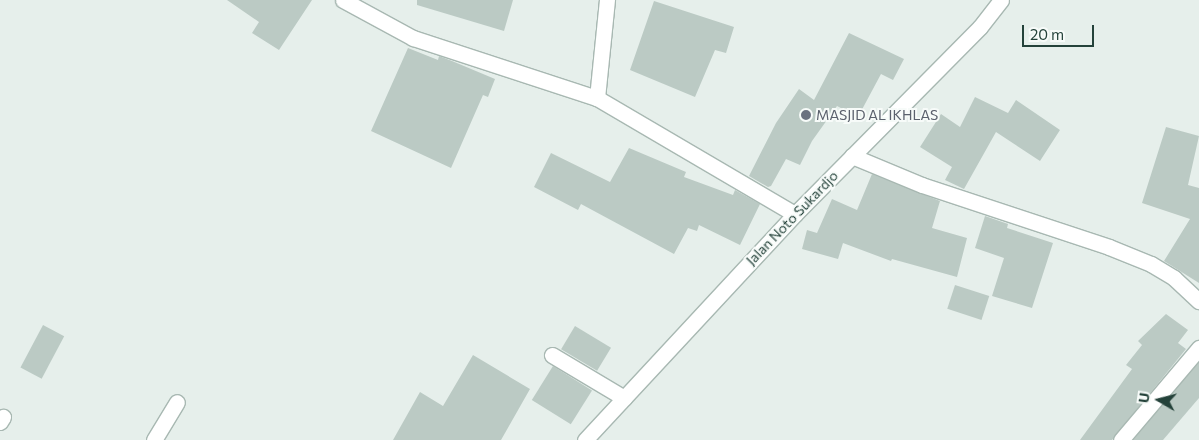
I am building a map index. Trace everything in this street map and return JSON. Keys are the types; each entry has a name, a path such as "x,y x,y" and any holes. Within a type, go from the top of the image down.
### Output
{"street":[{"path":"343,0 413,38 598,98 794,214"},
{"path":"598,98 607,0"},
{"name":"Jalan Noto Sukardjo","path":"585,440 794,214 980,27 1001,0"},
{"path":"852,156 958,198 1109,246 1151,264 1174,278 1199,301"},
{"path":"1121,440 1199,348"},
{"path":"552,355 624,398"},
{"path":"154,440 177,402"}],"building":[{"path":"227,0 312,0 279,50 252,33 259,22"},
{"path":"417,0 513,0 504,31 417,5"},
{"path":"654,1 734,27 726,53 715,50 695,97 630,70"},
{"path":"849,33 904,59 893,80 881,74 858,117 837,106 812,141 800,165 786,159 771,186 768,187 749,176 776,123 799,89 814,100"},
{"path":"408,48 438,60 439,56 495,79 488,97 483,95 451,168 371,131"},
{"path":"975,97 1008,113 1016,100 1060,130 1040,161 996,132 964,189 945,180 952,167 920,147 941,114 960,127"},
{"path":"1166,127 1199,136 1188,185 1199,188 1199,283 1164,261 1190,219 1142,203"},
{"path":"629,148 686,172 684,177 733,195 735,190 760,204 740,245 699,225 697,231 688,228 674,254 581,204 578,210 534,187 551,153 610,182"},
{"path":"872,174 940,201 932,228 967,238 957,277 892,259 891,261 843,243 838,259 802,249 807,230 817,233 832,199 857,210"},
{"path":"985,216 1008,224 1007,228 1053,243 1032,308 992,296 1004,258 975,248"},
{"path":"955,285 989,296 982,320 947,309"},
{"path":"1166,314 1188,330 1178,343 1186,349 1112,440 1080,440 1132,369 1126,365 1142,345 1138,341"},
{"path":"43,325 64,336 42,379 20,367"},
{"path":"575,326 611,348 597,371 561,349"},
{"path":"473,355 530,389 501,440 393,440 420,392 443,406"},
{"path":"1199,362 1199,398 1163,440 1133,440"},
{"path":"553,366 592,390 571,424 532,400"}],"place":[{"name":"MASJID AL IKHLAS","path":"806,115"}]}
